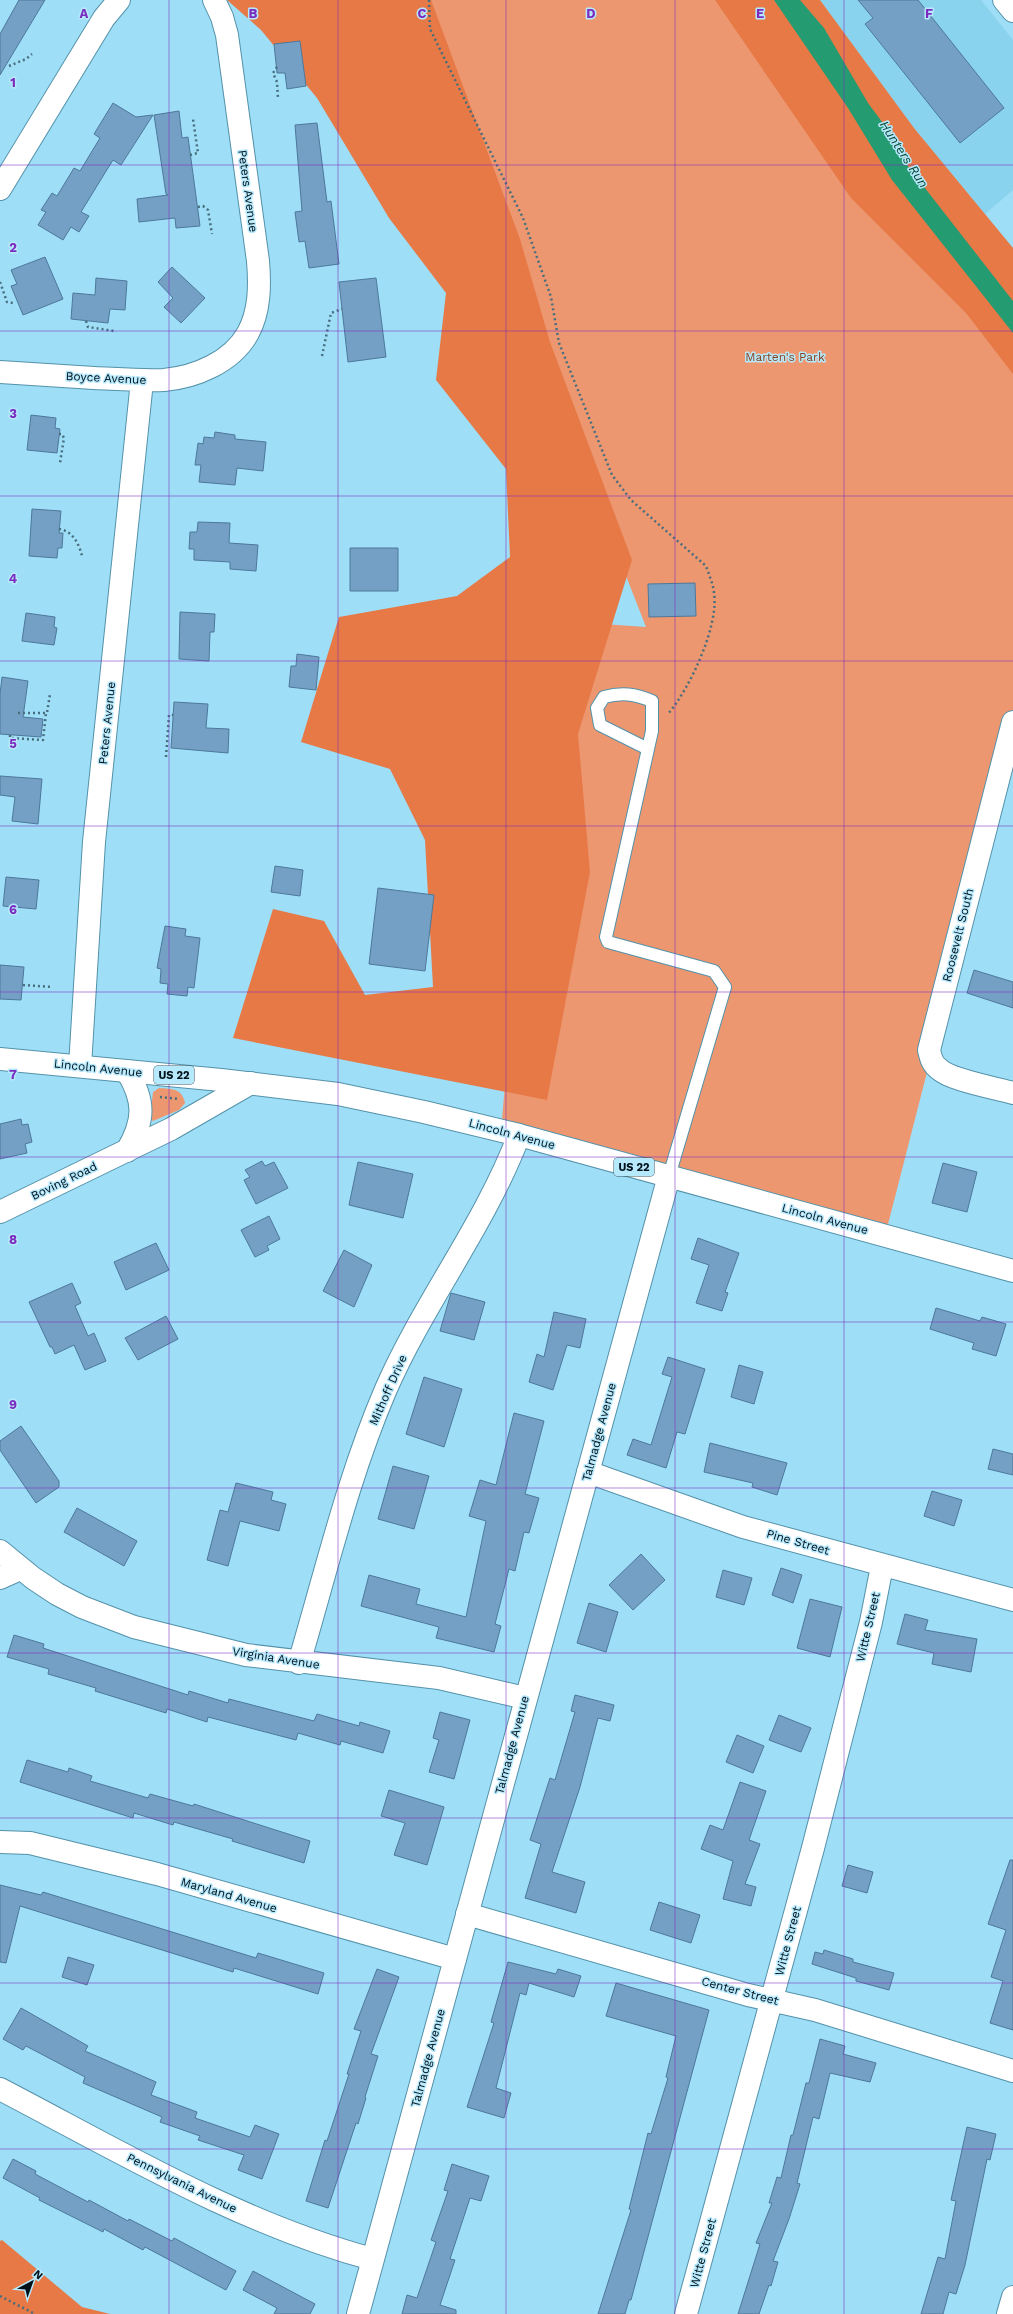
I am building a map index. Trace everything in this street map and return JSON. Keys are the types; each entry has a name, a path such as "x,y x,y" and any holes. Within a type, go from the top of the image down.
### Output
{"street":[{"path":"0,189 104,18 118,0"},
{"name":"Peters Avenue","path":"211,367 230,354 248,333 258,302 260,281 227,34 222,17 214,0"},
{"path":"1004,0 1013,11"},
{"name":"Boyce Avenue","path":"0,372 142,381 188,376 211,367"},
{"name":"Peters Avenue","path":"80,1066 94,842 142,381"},
{"name":"Roosevelt South","path":"1013,722 929,1050 932,1061 940,1070 950,1076 1013,1093"},
{"name":"Lincoln Avenue","path":"0,1059 251,1083 338,1094 424,1112 519,1135 1013,1271"},
{"path":"127,1071 136,1087 142,1114 136,1135 127,1151"},
{"name":"Boving Road","path":"0,1212 171,1129 251,1083"},
{"name":"Mithoff Drive","path":"299,1663 354,1477 386,1388 412,1336 484,1211 519,1135"},
{"name":"Talmadge Avenue","path":"358,2314 525,1698 669,1176"},
{"name":"Pine Street","path":"588,1472 743,1527 882,1566 1013,1600"},
{"name":"Virginia Avenue","path":"0,1551 20,1569 57,1594 82,1607 134,1627 246,1656 439,1678 525,1698"},
{"name":"Witte Street","path":"686,2314 771,2001 867,1637 882,1566"},
{"path":"0,1578 20,1569"},
{"name":"Maryland Avenue","path":"0,1842 30,1842 157,1874 455,1959"},
{"name":"Center Street","path":"467,1914 771,2001 814,2010 1013,2071"},
{"name":"Pennsylvania Avenue","path":"0,2089 206,2197 280,2230 372,2259"},
{"path":"1008,2314 1013,2297"}],"lane":[{"path":"648,749 600,725 597,708 604,697 617,693 635,694 652,701 652,731 648,749 606,937 608,942 714,971 725,987 669,1176"}],"path":[{"path":"429,0 430,29 524,218 551,297 559,343 612,474 631,500 706,566 711,578 714,593 714,608 699,660 673,708 652,731"},
{"path":"9,66 26,59 32,54"},
{"path":"277,67 273,73 277,82 278,99"},
{"path":"190,155 198,153 193,119"},
{"path":"198,206 203,206 208,210 212,234"},
{"path":"0,282 7,302 13,303"},
{"path":"322,356 331,313 342,309"},
{"path":"86,321 88,328 114,331"},
{"path":"59,434 64,438 60,463"},
{"path":"60,530 65,530 72,535 82,556"},
{"path":"10,736 10,738 43,740 50,694"},
{"path":"18,713 46,713"},
{"path":"166,757 169,715 173,715"},
{"path":"23,985 53,987"},
{"path":"154,1096 185,1100"},
{"path":"0,2296 35,2314"}],"shaded area":[{"path":"227,0 431,0 520,239 550,342 632,560 578,734 590,872 547,1100 233,1038 273,909 324,921 365,995 433,987 425,840 390,769 301,742 339,617 457,596 510,557 506,469 436,380 446,293 389,218 317,98 261,30"},
{"path":"715,0 820,0 914,128 1013,248 1013,374 966,313 851,198"},
{"path":"774,0 800,0 824,28 868,103 897,142 907,165 1013,301 1013,333 892,180 848,108"},
{"path":"820,0 981,0 1013,40 1013,190 985,214 914,128"},
{"path":"2,2240 82,2307 110,2314 0,2314 0,2241"}],"green space":[{"name":"Marten's Park","path":"401,0 791,0 1013,277 1013,737 885,1236 501,1131 545,620 646,627"},
{"path":"159,1088 176,1090 182,1094 185,1103 179,1110 153,1121 150,1118 153,1092"}],"building":[{"path":"19,0 45,0 0,75 0,34"},
{"path":"858,0 918,0 1004,108 960,143 865,24 873,18"},
{"path":"300,41 306,86 287,89 285,73 277,73 274,44"},
{"path":"113,103 136,117 153,115 121,165 113,160 81,212 89,216 79,232 71,227 63,240 38,225 46,212 41,210 52,193 57,196 74,168 80,171 100,138 94,134"},
{"path":"179,111 182,138 188,137 200,226 176,228 175,218 139,222 137,199 168,195 166,194 154,115"},
{"path":"317,123 327,202 331,201 339,264 309,268 305,241 299,242 295,212 302,211 295,125"},
{"path":"45,257 63,299 23,315 11,286 17,284 11,270"},
{"path":"172,267 205,298 181,323 164,307 173,298 158,282"},
{"path":"96,278 127,281 125,310 110,309 108,323 71,319 73,293 95,295"},
{"path":"376,278 386,357 348,362 339,282"},
{"path":"31,415 56,418 55,428 60,429 57,453 27,450"},
{"path":"215,432 235,435 235,439 266,442 263,471 237,468 235,485 199,482 201,465 195,465 198,443 203,444 204,437 214,438"},
{"path":"32,509 61,511 59,533 63,533 62,548 58,548 57,558 29,556"},
{"path":"198,522 230,523 229,543 258,545 256,571 230,569 230,562 194,560 194,549 189,549 190,532 197,532"},
{"path":"350,548 398,548 398,591 350,591"},
{"path":"695,583 696,616 649,617 648,584"},
{"path":"180,612 215,614 214,632 210,632 209,661 179,659"},
{"path":"26,613 55,617 54,627 57,628 54,645 22,641"},
{"path":"297,654 319,657 316,690 289,687 291,666 296,666"},
{"path":"2,677 28,681 23,717 43,719 41,737 0,734 0,694"},
{"path":"174,702 208,704 206,728 229,729 228,753 171,748"},
{"path":"0,776 42,779 38,824 12,821 15,797 0,795"},
{"path":"275,866 303,870 300,896 271,892"},
{"path":"6,877 39,880 36,909 3,906"},
{"path":"378,888 434,895 425,971 369,964"},
{"path":"165,926 186,929 185,936 200,938 194,988 188,987 187,996 167,994 168,984 160,983 161,969 157,968"},
{"path":"0,965 24,967 21,1000 0,999"},
{"path":"974,970 1013,982 1013,1008 967,993"},
{"path":"21,1119 22,1125 28,1124 32,1142 25,1144 27,1153 0,1159 0,1124"},
{"path":"262,1161 265,1166 274,1162 288,1188 256,1204 244,1180 250,1177 245,1170"},
{"path":"358,1162 413,1174 403,1218 349,1205"},
{"path":"943,1163 977,1172 967,1212 932,1203"},
{"path":"269,1216 280,1239 267,1246 269,1250 255,1257 241,1230"},
{"path":"698,1238 739,1253 725,1292 728,1293 722,1311 696,1303 709,1265 691,1259"},
{"path":"156,1243 169,1270 126,1290 114,1262"},
{"path":"344,1250 372,1265 354,1307 323,1291"},
{"path":"72,1283 81,1303 75,1306 88,1336 94,1333 106,1361 85,1370 74,1345 55,1354 52,1347 50,1347 29,1302"},
{"path":"451,1293 485,1302 474,1340 440,1331"},
{"path":"936,1308 980,1321 982,1317 1006,1324 996,1356 972,1349 974,1343 930,1329"},
{"path":"554,1312 586,1319 580,1348 567,1345 553,1390 529,1382 537,1354 544,1357"},
{"path":"166,1316 178,1339 138,1360 125,1338"},
{"path":"668,1357 705,1369 685,1434 677,1432 666,1468 627,1455 633,1439 651,1445 672,1377 662,1374"},
{"path":"739,1365 763,1372 754,1404 731,1397"},
{"path":"424,1377 462,1389 444,1447 406,1434"},
{"path":"514,1413 544,1421 525,1494 539,1498 529,1533 524,1532 515,1571 509,1569 495,1624 501,1626 494,1652 436,1638 439,1627 361,1606 369,1575 420,1589 416,1604 466,1617 486,1521 469,1516 480,1480 496,1485"},
{"path":"21,1426 59,1481 59,1487 36,1503 0,1450 0,1441"},
{"path":"710,1443 787,1463 777,1495 752,1487 753,1483 704,1472"},
{"path":"993,1449 1013,1454 1013,1475 988,1469"},
{"path":"393,1466 429,1476 414,1529 378,1519"},
{"path":"236,1483 273,1492 271,1500 286,1504 279,1531 240,1521 228,1566 207,1560 220,1510 228,1512"},
{"path":"932,1491 962,1500 954,1526 924,1516"},
{"path":"77,1508 137,1541 124,1566 64,1532"},
{"path":"641,1554 665,1580 633,1610 609,1585"},
{"path":"781,1568 802,1575 793,1603 772,1595"},
{"path":"723,1570 752,1578 744,1605 716,1597"},
{"path":"810,1599 842,1607 830,1657 797,1648"},
{"path":"589,1603 618,1612 606,1652 577,1643"},
{"path":"905,1614 928,1620 925,1630 977,1639 971,1672 932,1664 934,1653 897,1644"},
{"path":"14,1635 44,1644 43,1648 188,1695 189,1691 228,1703 229,1699 314,1721 317,1714 359,1726 360,1722 390,1731 383,1753 341,1741 340,1745 298,1733 296,1740 208,1717 207,1722 167,1709 166,1713 95,1691 96,1688 48,1674 49,1669 7,1657"},
{"path":"575,1695 614,1705 610,1721 598,1718 580,1787 552,1872 585,1882 576,1913 525,1898 541,1844 530,1840 550,1778 555,1780 575,1712 571,1711"},
{"path":"440,1712 470,1720 454,1779 429,1772 439,1740 433,1738"},
{"path":"779,1715 811,1728 801,1752 769,1740"},
{"path":"737,1735 764,1746 753,1773 726,1762"},
{"path":"27,1760 68,1772 69,1768 92,1776 90,1781 148,1798 150,1794 193,1806 194,1804 310,1841 304,1863 232,1841 233,1839 174,1822 173,1825 134,1813 133,1818 20,1782"},
{"path":"740,1782 766,1791 749,1840 760,1844 745,1884 756,1887 751,1906 723,1899 733,1861 701,1849 710,1825 723,1830"},
{"path":"389,1790 444,1807 427,1865 394,1855 405,1823 381,1816"},
{"path":"1010,1860 1013,1860 1013,2030 990,2023 1003,1981 991,1977 1006,1930 988,1924"},
{"path":"848,1865 873,1872 867,1893 842,1886"},
{"path":"0,1885 41,1895 43,1892 256,1958 258,1953 324,1973 318,1994 234,1968 233,1972 20,1906 6,1963 0,1962"},
{"path":"659,1902 700,1915 691,1943 650,1930"},
{"path":"824,1950 853,1959 853,1962 894,1973 889,1990 856,1981 856,1978 812,1964 815,1952 823,1954"},
{"path":"68,1957 94,1965 87,1985 62,1977"},
{"path":"508,1962 556,1974 558,1969 581,1976 574,1997 529,1983 526,1995 520,1993 496,2088 511,2093 504,2118 467,2107 494,2023 491,2022"},
{"path":"377,1969 399,1977 371,2054 378,2056 358,2124 356,2123 328,2208 306,2201 325,2140 327,2141 349,2074 347,2074 361,2031 354,2029"},
{"path":"616,1983 709,2010 631,2300 629,2300 625,2314 598,2314 631,2210 629,2209 648,2133 651,2134 668,2078 666,2077 676,2036 606,2016"},
{"path":"21,2008 88,2046 85,2051 156,2082 151,2095 197,2112 195,2118 250,2137 255,2125 279,2134 262,2179 238,2170 244,2155 198,2140 200,2136 160,2122 162,2117 83,2083 85,2077 26,2046 23,2050 3,2039"},
{"path":"820,2039 845,2046 843,2054 876,2063 870,2082 830,2073 819,2119 813,2117 797,2183 800,2184 789,2219 773,2261 778,2262 771,2286 769,2285 759,2314 738,2314 760,2244 756,2243 772,2203 769,2203 777,2177 781,2178 791,2135 793,2135 806,2083 809,2083"},
{"path":"967,2127 996,2134 990,2160 987,2159 965,2265 956,2294 949,2292 943,2314 921,2314 938,2257 945,2259 956,2201 951,2200"},
{"path":"13,2159 36,2171 35,2174 88,2202 89,2200 128,2221 129,2219 172,2241 174,2238 236,2271 226,2290 145,2247 143,2250 104,2229 103,2232 39,2200 40,2198 3,2178"},
{"path":"452,2164 489,2176 481,2201 470,2198 450,2259 455,2260 440,2305 456,2310 456,2314 402,2314 407,2295 417,2298 436,2242 431,2240 448,2191 444,2190"},
{"path":"253,2271 315,2304 310,2314 274,2314 277,2308 243,2290"}],"water label":[{"name":"Hunters Run","path":"904,154"}]}
